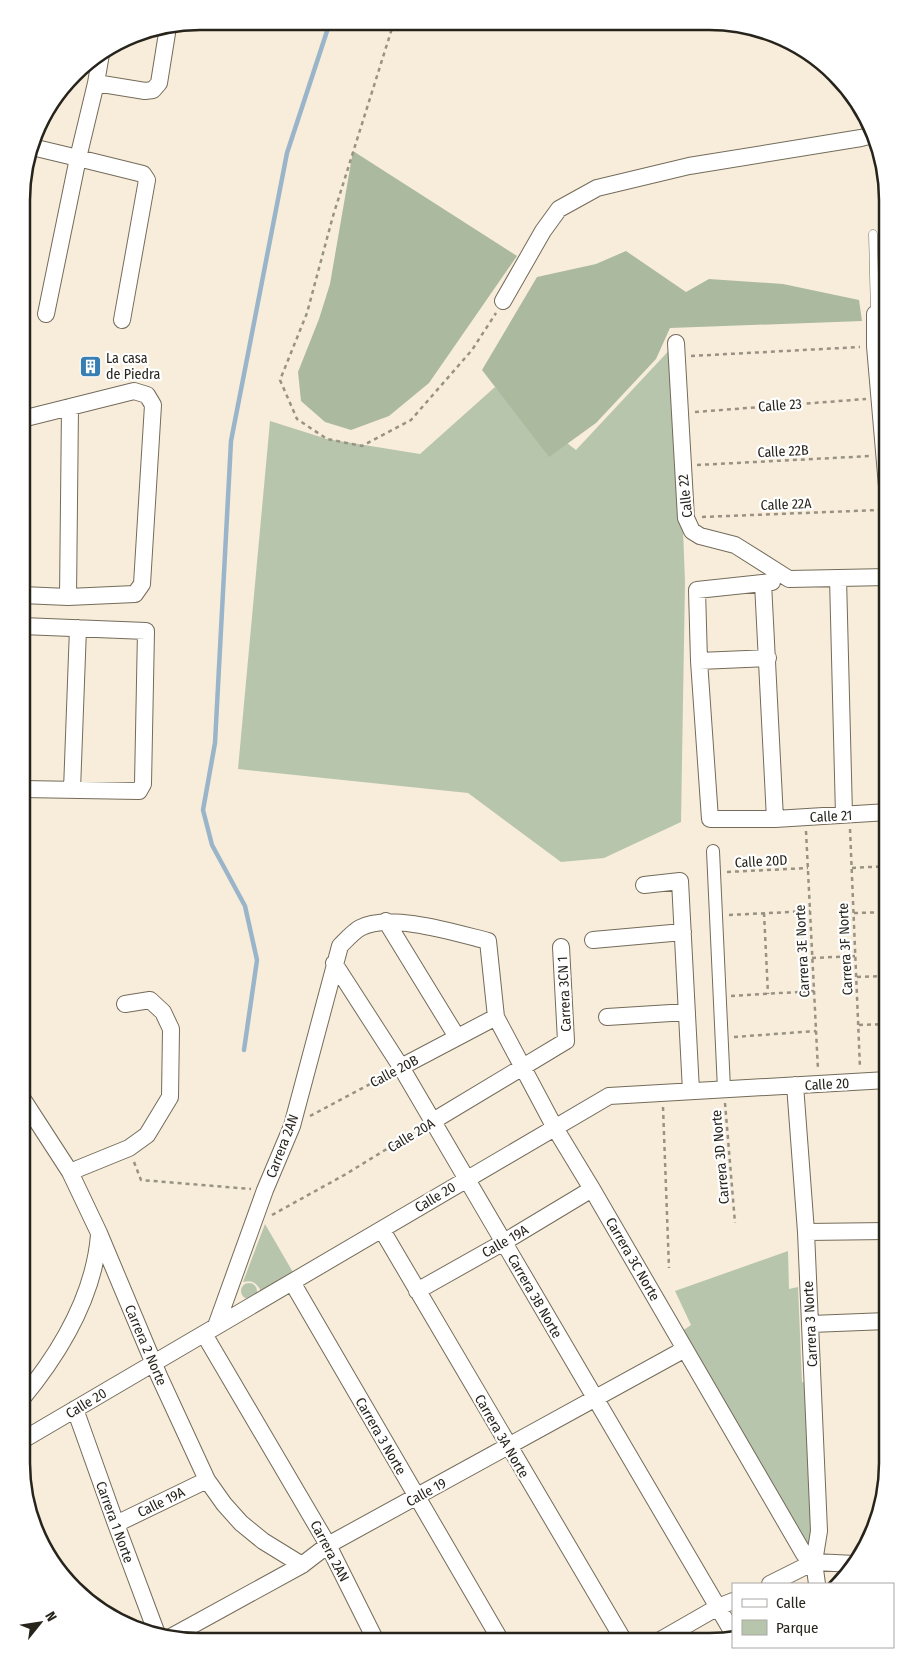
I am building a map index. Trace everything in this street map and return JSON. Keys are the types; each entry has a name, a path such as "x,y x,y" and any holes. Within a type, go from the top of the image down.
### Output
{"street":[{"path":"96,83 145,91 153,90 159,83 167,33"},
{"path":"46,314 99,63"},
{"path":"503,301 543,231 559,209 597,188 689,166 866,137"},
{"path":"38,148 143,174 147,180 122,320"},
{"path":"879,325 875,346 879,387"},
{"name":"Calle 22","path":"677,350 686,518 692,530 700,536 735,545 789,579"},
{"path":"30,417 134,391 147,395 153,405 142,584 135,594 68,597 30,595"},
{"path":"68,597 70,407"},
{"path":"768,658 699,661 696,590 789,579 879,577"},
{"path":"838,578 846,815"},
{"path":"763,583 775,819"},
{"path":"30,626 146,631 143,784 139,791 30,789"},
{"path":"72,790 78,628"},
{"name":"Calle 21","path":"699,661 710,819 775,819 879,813"},
{"path":"713,851 724,1089"},
{"path":"644,885 680,881 692,1091"},
{"path":"386,921 457,1037"},
{"name":"Carrera 3C Norte","path":"386,921 425,926 488,941 496,1017 522,1067 555,1128 804,1554 814,1562"},
{"name":"Carrera 2AN","path":"372,1633 328,1545 210,1330 253,1225 264,1190 292,1126 340,946 360,928 386,921"},
{"path":"593,940 683,932"},
{"name":"Carrera 3CN 1","path":"562,947 566,1041"},
{"name":"Carrera 3B Norte","path":"334,963 401,1067 732,1631"},
{"path":"70,1172 128,1148 147,1135 170,1097 171,1029 163,1012 150,1000 125,1004"},
{"path":"607,1017 687,1012"},
{"name":"Calle 20B","path":"401,1067 496,1017"},
{"name":"Calle 20A","path":"433,1121 566,1041"},
{"name":"Calle 20","path":"30,1436 382,1230 466,1178 609,1096 879,1081"},
{"name":"Carrera 3 Norte","path":"796,1085 811,1324 819,1531 814,1562"},
{"name":"Carrera 2 Norte","path":"30,1110 70,1172 99,1233 154,1363 207,1480 224,1504 241,1522 263,1541 302,1565"},
{"name":"Calle 19A","path":"418,1291 592,1189"},
{"name":"Carrera 3A Norte","path":"382,1230 619,1633"},
{"path":"806,1232 879,1231"},
{"path":"30,1389 71,1328 94,1269 99,1233"},
{"name":"Carrera 3 Norte","path":"292,1282 496,1633"},
{"path":"811,1324 879,1320"},
{"name":"Calle 19","path":"180,1632 302,1565 328,1545 685,1349"},
{"name":"Carrera 1 Norte","path":"75,1409 154,1627"},
{"name":"Calle 19A","path":"116,1524 207,1480"},
{"path":"772,1583 814,1562 846,1564"},
{"path":"814,1562 818,1583"},
{"path":"673,1633 732,1600"}],"lane":[{"path":"873,234 879,294"}],"path":[{"path":"391,30 333,216 307,314 280,380 297,420 327,439 362,446 411,420 472,350 503,301"},
{"path":"677,350 875,346"},
{"name":"Calle 23","path":"680,413 879,397"},
{"name":"Calle 22B","path":"682,466 879,456"},
{"name":"Calle 22A","path":"686,518 879,510"},
{"name":"Carrera 3F Norte","path":"846,815 854,914 861,1082"},
{"name":"Carrera 3E Norte","path":"805,817 819,1084"},
{"path":"851,868 879,866"},
{"name":"Calle 20D","path":"715,873 808,868"},
{"path":"716,916 810,911"},
{"path":"764,913 768,994"},
{"path":"854,914 879,913"},
{"path":"812,958 855,956"},
{"path":"856,977 879,976"},
{"path":"720,997 814,991"},
{"path":"859,1025 879,1024"},
{"path":"722,1038 816,1032"},
{"name":"Calle 20B","path":"292,1126 401,1067"},
{"name":"Carrera 3D Norte","path":"724,1089 735,1223"},
{"path":"662,1093 669,1268"},
{"name":"Calle 20A","path":"253,1225 346,1174 433,1121"},
{"path":"128,1148 141,1180 264,1190"}],"green space":[{"path":"353,151 517,256 429,383 389,416 351,430 325,422 301,401 298,372 319,319 330,284"},
{"path":"626,251 686,292 709,279 783,284 859,300 862,321 670,328 656,359 596,423 549,457 482,370 537,277 596,264"},
{"path":"676,343 685,582 681,822 604,858 561,862 468,793 238,769 270,421 327,439 420,454 495,387 576,450"},
{"path":"265,1224 294,1274 259,1296 260,1289 255,1283 251,1281 243,1282"},
{"path":"788,1251 789,1289 798,1287 802,1382 811,1385 812,1546 808,1548 682,1331 691,1325 675,1291"},
{"path":"249,1283 255,1285 257,1291 255,1297 249,1299 243,1297 241,1291 243,1285"}],"waterway":[{"path":"244,1050 257,960 245,906 212,845 203,810 215,743 231,441 287,153 327,30"}],"place":[{"name":"La casa de Piedra","path":"90,366"}]}
